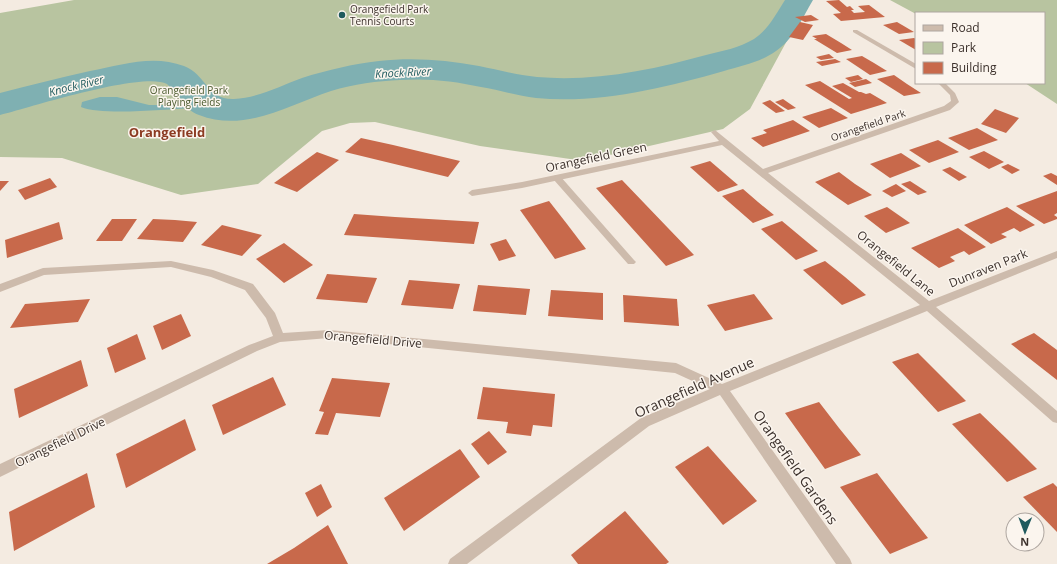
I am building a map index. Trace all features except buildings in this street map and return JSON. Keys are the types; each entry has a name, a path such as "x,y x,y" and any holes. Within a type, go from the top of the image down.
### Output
{"street":[{"path":"855,31 915,66"},
{"name":"Orangefield Park","path":"763,172 947,108 955,102 953,94 942,84"},
{"name":"Orangefield Lane","path":"715,132 724,142 928,306 1057,418"},
{"name":"Orangefield Green","path":"472,193 557,178 724,142"},
{"path":"557,178 631,262"},
{"name":"Dunraven Park","path":"928,306 1057,254"},
{"path":"0,288 43,272 171,264 214,274 249,287 271,316 279,338"},
{"name":"Orangefield Avenue","path":"455,564 645,422 722,389 928,306"},
{"name":"Orangefield Drive","path":"0,471 253,348 279,338 329,334 676,368 722,389"},
{"name":"Orangefield Gardens","path":"722,389 845,564"}],"green space":[{"name":"Orangefield Park Playing Fields","path":"74,0 809,0 750,109 723,129 584,161 480,146 375,122 350,123 322,131 258,184 181,195 62,158 0,157 0,13"},
{"path":"890,0 1057,0 1057,104 1027,84 1045,84 1045,12 915,12 915,13"}],"water":[{"path":"100,97 117,97 149,105 188,105 194,108 119,112 91,110 81,107 82,102"}],"waterway":[{"name":"Knock River","path":"0,104 60,88 134,72 153,70 172,73 179,76 204,104 212,108 222,110 257,107 329,81 391,70 415,69 450,71 509,83 545,88 612,85 679,73 734,58 753,51 764,46 774,37 786,22 799,0"}],"place":[{"name":"Orangefield Park Tennis Courts","path":"342,15"}],"district":[{"name":"Orangefield","path":"167,132"}]}
